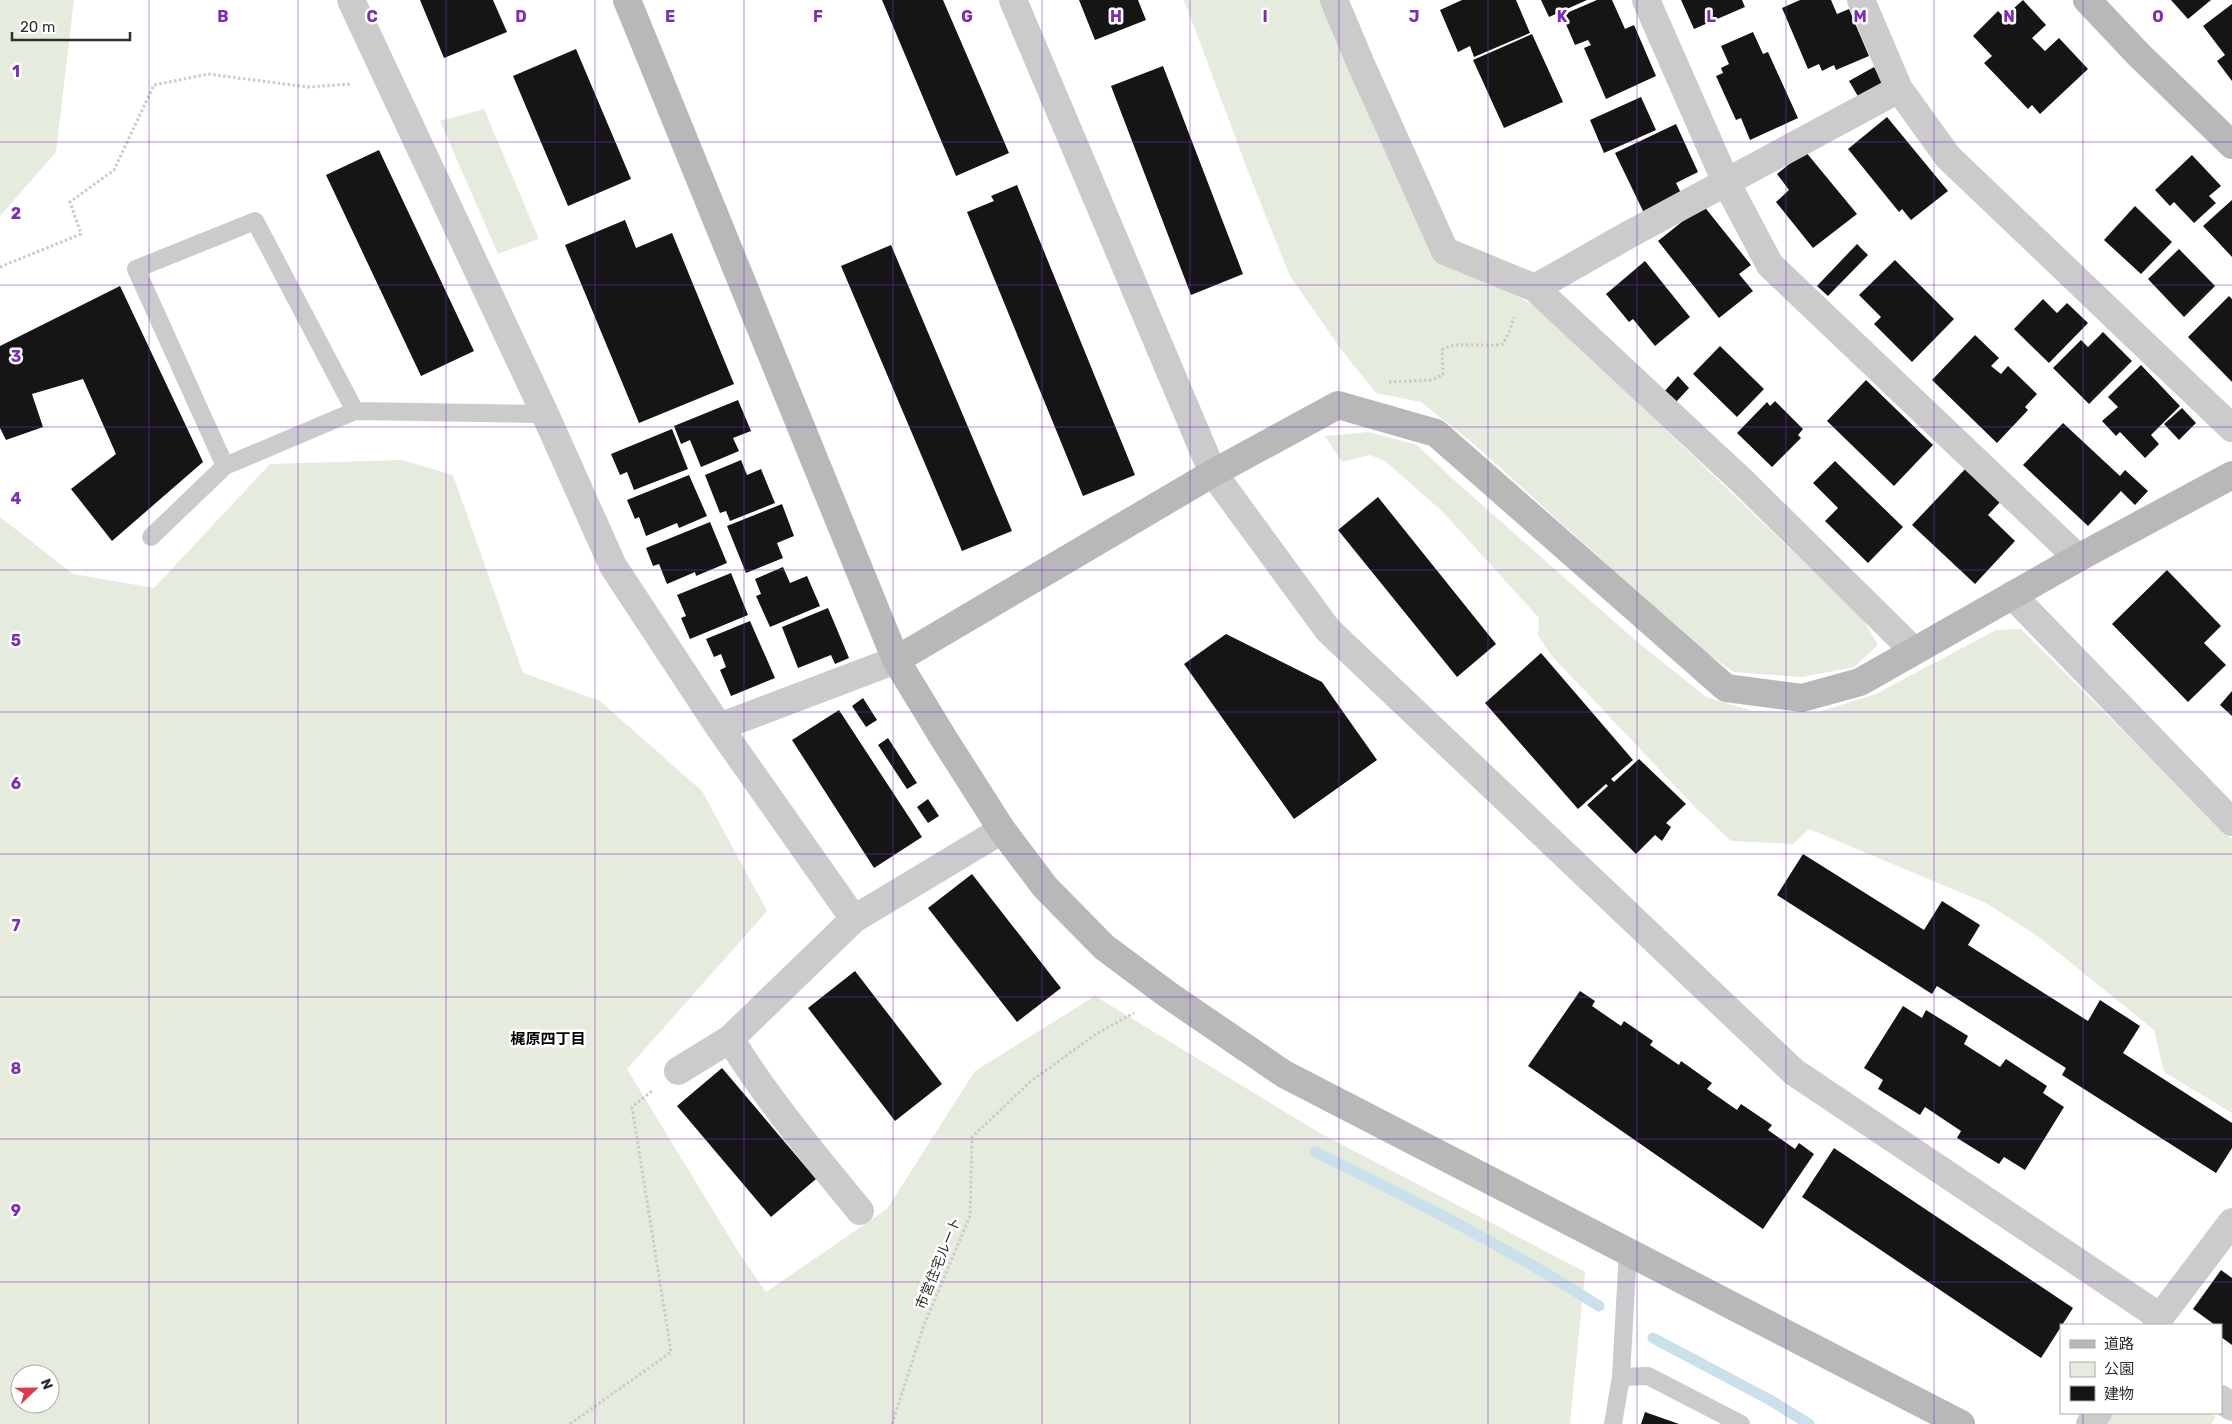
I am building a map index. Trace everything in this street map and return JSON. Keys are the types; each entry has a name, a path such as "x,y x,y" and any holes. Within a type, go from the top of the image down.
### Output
{"street":[{"path":"351,0 545,414 613,566 719,726 854,919"},
{"path":"627,0 896,660 944,740 1002,830 1045,887 1104,947 1167,994 1284,1074 1961,1424"},
{"path":"1013,0 1213,472 1328,630 1794,1072 2159,1321 2232,1222"},
{"path":"1334,0 1445,251 1535,288 1744,483 1914,651"},
{"path":"1646,0 1726,182 1770,264 2078,558"},
{"path":"1861,0 1899,90 1948,157 2232,428"},
{"path":"2087,0 2138,54 2231,144"},
{"path":"1535,288 1726,182 1899,90"},
{"path":"719,726 896,660 1213,472 1338,404 1436,433 1726,688 1802,698 1860,682 2078,558 2232,475"},
{"path":"2012,595 2232,822"},
{"path":"678,1071 730,1039 854,919 1002,830"},
{"path":"730,1039 755,1079 807,1147 860,1211"}],"lane":[{"path":"224,466 136,269 255,221 355,411"},
{"path":"151,537 224,466 355,411 545,414"},
{"path":"1613,1424 1622,1377 1628,1251"},
{"path":"1622,1377 1648,1376 1741,1424"}],"path":[{"path":"0,267 81,234 70,202 114,170 154,85 208,74 308,87 390,81"},
{"path":"1386,382 1431,380 1443,376 1442,350 1451,344 1489,347 1503,344 1510,330 1515,311 1523,296 1535,288"},
{"name":"市営住宅ルート","path":"892,1424 924,1325 970,1216 972,1137 1030,1082 1096,1034 1167,994"},
{"path":"570,1424 671,1352 632,1107 678,1071"}],"green space":[{"path":"0,0 74,0 56,152 0,216"},
{"path":"1184,0 1321,0 1375,130 1430,247 1454,270 1495,283 1541,310 1863,619 1878,645 1854,667 1802,677 1733,672 1695,644 1475,445 1421,402 1376,393 1343,352 1290,276 1254,187"},
{"path":"484,109 539,239 498,254 440,121"},
{"path":"1369,432 1417,445 1635,640 1706,697 1753,711 1818,712 1876,694 1996,630 2021,629 2232,839 2232,1113 2164,1072 2154,1030 2039,937 1986,903 1809,829 1793,844 1731,841 1695,807 1550,654 1538,635 1539,618 1443,512 1385,461 1370,455 1342,462 1325,436"},
{"path":"402,460 453,475 523,673 600,701 702,791 767,911 627,1069 739,1253 766,1292 887,1209 975,1071 1095,996 1318,1132 1585,1272 1570,1424 0,1424 0,517 73,574 154,588 270,464"},
{"path":"2110,1414 2211,1414 2216,1417 2211,1424 2103,1424"}],"building":[{"path":"420,0 493,0 507,32 444,58"},
{"path":"882,0 943,0 1009,153 956,176"},
{"path":"1079,0 1138,0 1146,20 1095,40"},
{"path":"1462,0 1516,0 1530,33 1474,57 1470,46 1458,52 1440,10"},
{"path":"1541,0 1587,0 1549,17"},
{"path":"1597,0 1612,0 1625,29 1634,25 1656,76 1606,99 1584,48 1591,45 1588,40 1575,45 1562,15"},
{"path":"1681,0 1742,0 1745,7 1694,29"},
{"path":"1800,0 1831,0 1837,14 1849,9 1869,56 1836,70 1834,65 1822,71 1819,64 1808,69 1782,8"},
{"path":"2023,0 2046,25 2032,38 2045,51 2059,38 2088,69 2040,114 2032,105 2028,109 1984,63 1992,56 1973,36 1998,11 2004,17"},
{"path":"2171,0 2211,0 2188,19"},
{"path":"2232,4 2232,81 2217,61 2225,55 2203,26"},
{"path":"1753,32 1763,54 1768,52 1798,118 1750,140 1741,118 1736,120 1716,76 1723,73 1721,68 1729,64 1721,46"},
{"path":"1532,34 1563,102 1504,128 1473,60"},
{"path":"576,49 631,179 568,206 513,76"},
{"path":"1163,66 1243,274 1191,295 1111,86"},
{"path":"1874,67 1886,88 1862,103 1849,81"},
{"path":"1641,97 1656,130 1604,153 1590,120"},
{"path":"1887,117 1948,191 1911,220 1902,209 1899,212 1848,149"},
{"path":"1676,124 1698,172 1676,183 1682,195 1644,213 1615,153"},
{"path":"379,150 474,351 421,376 326,175"},
{"path":"1805,151 1857,214 1813,248 1776,202 1789,190 1777,174"},
{"path":"2192,155 2221,186 2209,196 2216,203 2194,223 2174,202 2170,206 2155,190"},
{"path":"1017,185 1135,475 1083,496 967,212 994,201 991,196"},
{"path":"2232,200 2232,257 2203,226"},
{"path":"1703,205 1751,265 1739,274 1753,291 1719,318 1658,241"},
{"path":"2135,206 2172,242 2141,274 2104,240"},
{"path":"625,220 636,248 672,233 734,384 639,423 565,245"},
{"path":"1857,244 1868,255 1828,296 1817,286"},
{"path":"891,245 1012,531 962,551 841,266"},
{"path":"2179,249 2215,286 2184,317 2148,279"},
{"path":"1895,260 1954,319 1912,362 1874,324 1881,317 1859,295"},
{"path":"1645,261 1690,317 1655,346 1633,319 1629,322 1606,294"},
{"path":"120,286 203,462 112,541 71,489 116,454 83,379 32,394 43,427 6,440 0,428 0,346"},
{"path":"2229,296 2232,299 2232,382 2188,337"},
{"path":"2043,299 2057,313 2067,303 2088,323 2049,363 2014,329"},
{"path":"2103,332 2132,361 2089,404 2053,368 2081,340 2088,347"},
{"path":"1975,335 1999,358 1991,366 2001,374 2008,366 2037,394 2025,407 2028,410 1997,443 1932,380"},
{"path":"1720,346 1764,389 1737,417 1693,374"},
{"path":"2141,365 2180,406 2151,435 2159,444 2145,458 2120,432 2116,436 2102,421 2118,407 2108,397"},
{"path":"1678,376 1689,388 1676,402 1664,392"},
{"path":"1866,380 1933,445 1894,486 1827,421"},
{"path":"738,400 751,431 733,438 739,451 701,467 690,440 681,444 674,426"},
{"path":"1775,401 1803,429 1798,435 1801,438 1772,467 1737,433 1767,402 1770,406"},
{"path":"2182,408 2196,423 2179,440 2164,424"},
{"path":"2063,423 2120,476 2125,470 2148,491 2135,505 2121,491 2088,526 2023,465"},
{"path":"672,429 688,469 634,490 627,472 620,475 611,454"},
{"path":"741,460 747,475 761,469 775,503 730,521 726,511 720,513 705,475"},
{"path":"1835,461 1903,527 1868,563 1825,521 1838,508 1813,483"},
{"path":"1967,467 2002,500 1988,515 2015,541 1975,584 1912,525"},
{"path":"689,475 707,516 679,528 677,523 646,536 639,517 635,519 627,500"},
{"path":"1378,497 1496,644 1457,677 1338,530"},
{"path":"782,504 794,536 777,543 783,558 746,573 727,526"},
{"path":"710,522 727,563 696,576 695,572 667,584 659,564 653,566 646,548"},
{"path":"783,567 790,583 807,576 820,606 770,627 756,596 761,594 755,579"},
{"path":"2167,570 2221,626 2204,643 2226,665 2188,702 2112,624"},
{"path":"731,573 748,615 690,639 681,618 686,616 677,595"},
{"path":"828,608 849,658 835,664 831,655 798,668 782,627"},
{"path":"750,621 775,678 731,696 720,670 726,667 721,654 714,657 706,639"},
{"path":"1226,634 1322,682 1377,760 1294,819 1184,664"},
{"path":"1541,653 1633,760 1611,779 1614,782 1639,759 1686,804 1666,823 1671,827 1662,841 1655,835 1636,854 1587,805 1608,786 1606,784 1578,809 1485,703"},
{"path":"2232,691 2232,716 2220,705"},
{"path":"863,698 877,720 866,727 852,706"},
{"path":"839,710 922,837 874,868 792,740"},
{"path":"888,738 917,783 907,789 878,745"},
{"path":"928,799 939,816 928,823 917,807"},
{"path":"1803,854 1924,930 1942,901 1980,925 1968,945 2088,1021 2100,1000 2140,1026 2123,1053 2232,1123 2232,1148 2216,1173 2062,1075 2066,1068 1937,986 1932,994 1777,895"},
{"path":"972,874 1061,988 1017,1022 928,908"},
{"path":"855,971 942,1084 895,1121 808,1008"},
{"path":"1580,991 1595,1001 1592,1006 1621,1026 1624,1021 1653,1041 1650,1045 1679,1065 1681,1061 1712,1083 1707,1089 1737,1110 1741,1104 1772,1125 1768,1130 1795,1149 1799,1143 1814,1154 1763,1229 1528,1066"},
{"path":"1903,1006 1922,1018 1926,1010 1968,1036 1964,1044 2000,1067 2006,1059 2047,1086 2043,1093 2064,1107 2025,1170 2004,1157 1999,1164 1957,1138 1961,1131 1925,1107 1920,1115 1878,1089 1883,1080 1864,1068"},
{"path":"722,1068 816,1179 771,1217 677,1106"},
{"path":"1834,1148 2073,1308 2063,1324 2060,1324 2060,1328 2041,1358 1802,1197"},
{"path":"2221,1270 2232,1278 2232,1345 2222,1338 2222,1324 2214,1324 2193,1309"},
{"path":"1645,1412 1679,1424 1641,1424"}],"waterway":[{"path":"1315,1152 1459,1225 1530,1264 1599,1306"},
{"path":"1653,1338 1770,1400 1809,1424"}],"district":[{"name":"梶原四丁目","path":"548,1039"}]}
